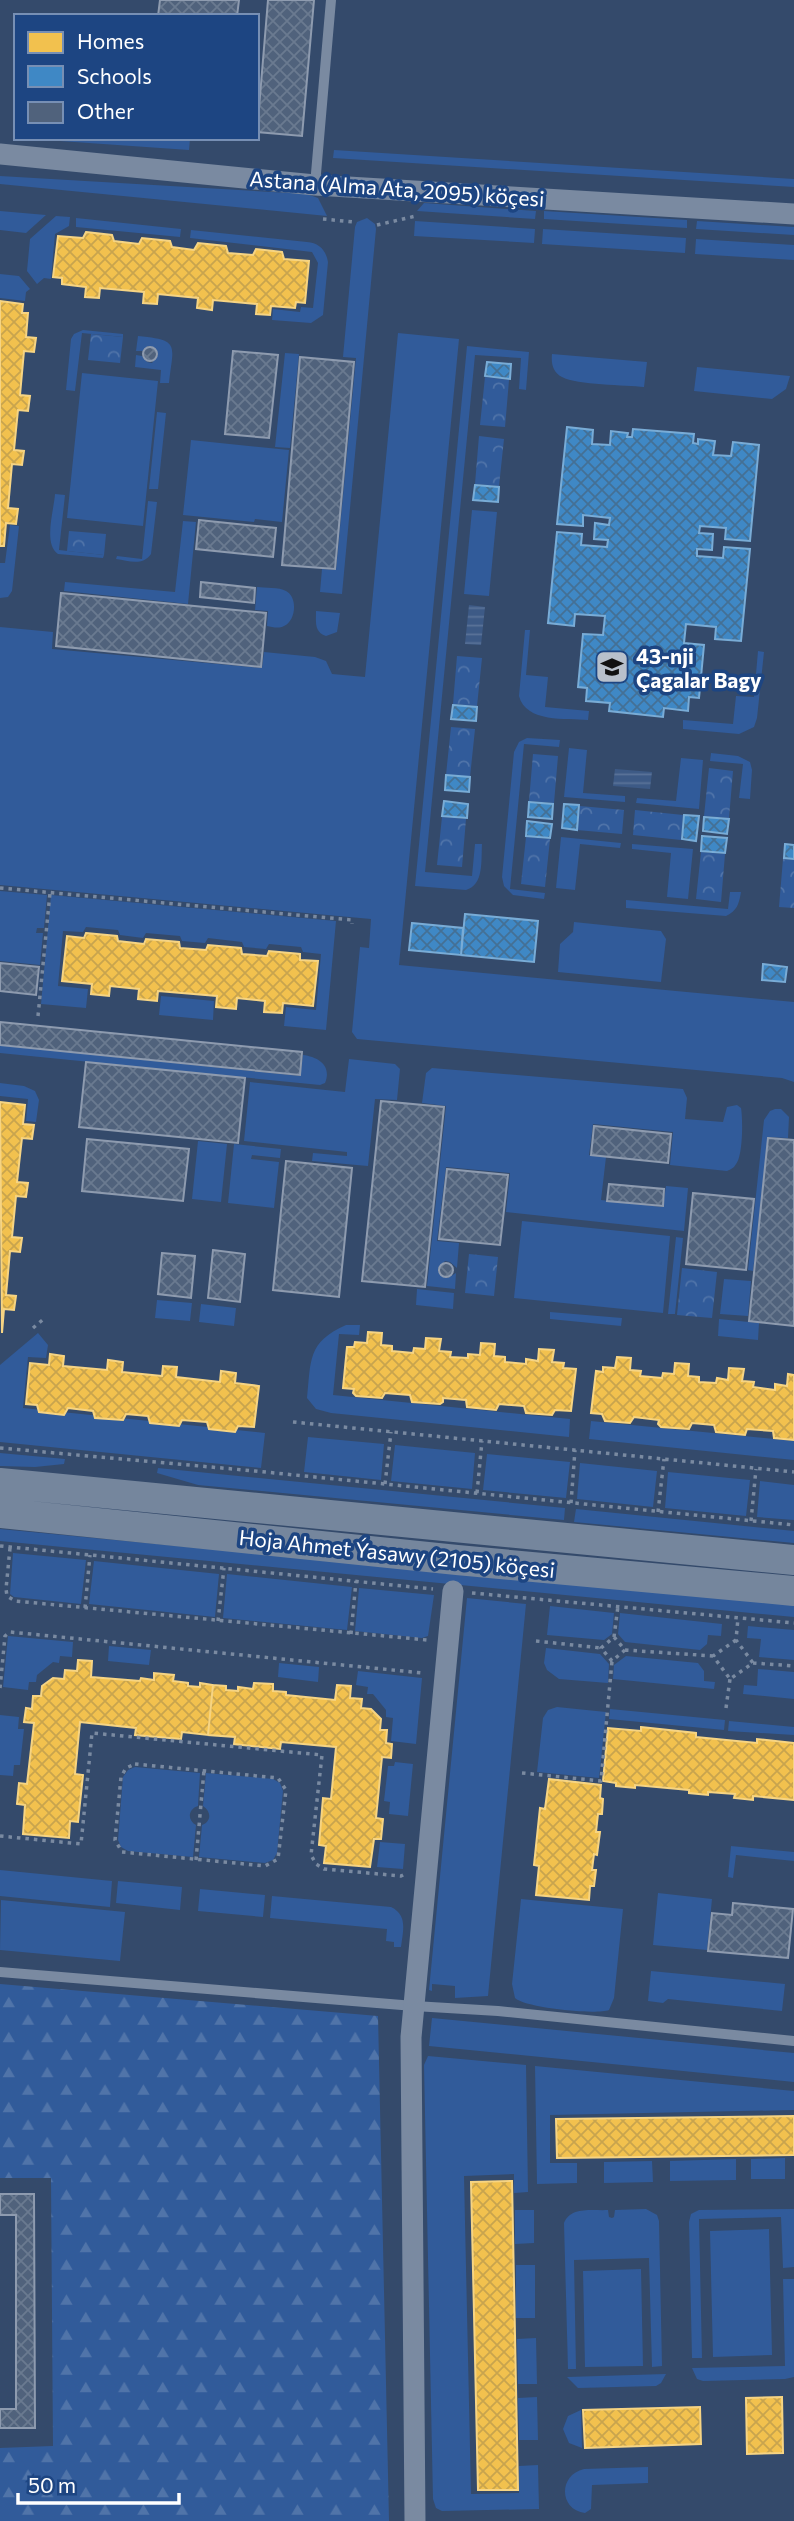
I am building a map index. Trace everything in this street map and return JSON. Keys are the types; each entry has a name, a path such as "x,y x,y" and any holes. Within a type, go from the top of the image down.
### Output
{"main road":[{"name":"Hoja Ahmet Ýasawy (2105) köçesi","path":"0,1483 794,1560"},
{"name":"Hoja Ahmet Ýasawy (2105) köçesi","path":"0,1513 794,1591"}],"street":[{"name":"Astana (Alma Ata, 2095) köçesi","path":"0,155 314,184 794,214"},
{"path":"415,2521 411,2051 453,1591"}],"lane":[{"path":"314,184 331,0"},
{"path":"0,1972 499,2011 794,2041"}],"path":[{"path":"377,225 416,216"},
{"path":"323,219 354,222"},
{"path":"0,888 352,920 352,924"},
{"path":"38,1016 50,892"},
{"path":"33,1328 46,1317"},
{"path":"293,1422 794,1472"},
{"path":"386,1484 391,1432"},
{"path":"477,1493 482,1441"},
{"path":"0,1448 794,1525"},
{"path":"571,1503 575,1450"},
{"path":"659,1512 664,1459"},
{"path":"751,1521 756,1469"},
{"path":"0,1546 794,1623"},
{"path":"10,1547 6,1589 7,1596 15,1601 424,1642 430,1639"},
{"path":"85,1608 90,1555"},
{"path":"218,1621 224,1568"},
{"path":"351,1634 356,1581"},
{"path":"601,1648 614,1637 618,1606"},
{"path":"738,1618 736,1640 752,1663"},
{"path":"0,1688 5,1636 10,1632 426,1675"},
{"path":"614,1637 625,1650"},
{"path":"522,1773 601,1781 612,1661 625,1650 713,1656 736,1640"},
{"path":"536,1641 601,1648 612,1661"},
{"path":"713,1656 730,1679 726,1708"},
{"path":"730,1679 752,1663 794,1666"},
{"path":"0,1836 81,1844 92,1733 322,1755 312,1855 316,1864 324,1868 401,1876 409,1870"},
{"path":"135,1764 273,1776 282,1782 286,1790 280,1854 274,1862 265,1866 196,1860 127,1854 118,1849 115,1840 121,1777 126,1768 135,1764"},
{"path":"196,1860 204,1770"}],"green space":[{"path":"46,140 190,140 189,150"},
{"path":"334,150 794,179 794,187 333,158"},
{"path":"0,176 307,194 318,198 327,216 0,184"},
{"path":"424,203 536,211 535,219 417,211"},
{"path":"0,211 46,215 26,233 0,230"},
{"path":"544,211 687,220 687,228 544,219"},
{"path":"56,216 70,217 69,226 55,234 51,279 44,278 37,284 27,271 30,239"},
{"path":"76,218 181,229 180,237 76,227"},
{"path":"367,218 375,224 376,229 342,594 320,592 322,569 336,570 356,358 343,357 355,227 357,222"},
{"path":"415,221 535,229 534,243 414,236"},
{"path":"697,221 794,227 794,235 696,229"},
{"path":"543,229 686,238 685,253 542,244"},
{"path":"191,230 307,242 318,246 326,254 328,262 323,315 311,323 272,320 273,309 300,312 301,307 313,308 318,263 312,252 190,238"},
{"path":"696,239 794,245 794,260 695,254"},
{"path":"0,274 19,276 30,289 26,292 25,301 0,298"},
{"path":"83,330 123,334 123,337 82,333 75,391 66,390 71,339 74,334"},
{"path":"398,333 459,339 399,965 794,1002 794,1082 782,1078 357,1039 352,1032 360,947 369,948 371,919 0,885 0,627 53,632 52,649 262,668 264,652 315,657 326,661 332,674 365,677"},
{"path":"91,334 123,337 120,363 88,360"},
{"path":"138,336 162,340 171,347 169,383 160,383 161,370 135,367 136,355 152,363 158,355 153,347 148,346 143,351 136,351"},
{"path":"467,346 529,352 526,390 519,389 521,358 475,355 425,872 472,876 475,844 482,844 479,878 466,890 415,886"},
{"path":"285,353 299,354 290,448 275,447"},
{"path":"552,354 647,362 644,387 569,380 555,370"},
{"path":"697,367 790,376 786,389 772,399 694,391"},
{"path":"82,373 158,381 143,526 67,518"},
{"path":"485,377 509,380 505,427 480,425"},
{"path":"157,412 166,413 158,489 149,489"},
{"path":"479,436 504,439 499,486 475,484"},
{"path":"191,440 289,450 282,522 183,515"},
{"path":"55,494 65,495 59,550 104,555 103,558 58,554 54,549 50,526"},
{"path":"148,501 157,502 151,554 140,561 116,559 117,556 142,559"},
{"path":"472,510 497,512 489,596 464,594"},
{"path":"183,521 196,522 188,604 64,591 65,582 175,592"},
{"path":"10,525 19,526 12,591 8,597 0,598 0,563 5,563"},
{"path":"69,531 106,534 104,555 67,551"},
{"path":"257,587 280,589 290,594 294,609 288,623 276,628 267,626 268,611 255,610"},
{"path":"316,611 340,613 337,632 326,636 319,632 316,626"},
{"path":"525,630 530,630 526,675 548,677 545,707 589,711 588,720 538,715 523,705 519,696"},
{"path":"758,651 764,652 754,727 739,734 683,729 683,720 733,724 736,696 754,697"},
{"path":"457,656 482,658 477,706 453,704"},
{"path":"451,727 475,729 470,777 446,775"},
{"path":"527,738 560,740 559,747 524,744 510,889 545,893 544,899 513,895 504,886 502,877 514,752 519,742"},
{"path":"569,748 587,750 583,793 625,796 625,802 564,797"},
{"path":"711,753 738,756 750,762 750,799 739,798 743,764 710,761"},
{"path":"533,754 558,756 554,803 529,801"},
{"path":"681,758 703,760 699,809 636,803 637,798 676,801"},
{"path":"709,768 733,771 729,818 704,816"},
{"path":"580,806 624,810 622,834 577,830"},
{"path":"635,810 683,815 681,840 633,835"},
{"path":"442,817 466,819 462,867 437,865"},
{"path":"526,837 550,839 545,887 521,884"},
{"path":"561,837 621,843 620,848 580,844 575,890 556,888"},
{"path":"632,844 693,849 688,899 667,897 671,853 632,849"},
{"path":"701,852 725,854 721,902 696,899"},
{"path":"783,859 794,860 794,908 779,907"},
{"path":"0,891 47,895 44,928 37,928 36,933 43,933 40,965 0,961"},
{"path":"730,892 741,892 737,907 726,916 626,908 626,900 728,909"},
{"path":"51,895 336,921 326,1030 284,1026 286,1007 316,1010 321,954 303,952 301,947 269,944 266,949 244,947 242,942 208,938 205,943 182,941 180,936 146,933 143,938 120,935 118,930 86,927 83,932 63,931 58,986 88,989 86,1008 41,1004"},
{"path":"574,922 661,931 666,939 661,982 558,972 560,944 573,932"},
{"path":"161,996 214,1001 213,1020 159,1015"},
{"path":"0,1045 300,1076 303,1055 323,1063 327,1077 325,1083 320,1085 0,1053"},
{"path":"349,1059 395,1064 400,1069 397,1100 375,1099 368,1166 312,1161 313,1153 347,1156 347,1152 244,1141 250,1082 345,1092"},
{"path":"432,1068 683,1089 687,1098 685,1119 723,1122 727,1107 737,1105 741,1108 742,1120 738,1160 727,1171 670,1165 673,1132 593,1124 589,1155 606,1157 601,1200 663,1207 666,1186 688,1188 684,1231 506,1212 510,1173 446,1167 437,1241 459,1243 457,1268 445,1261 438,1269 443,1277 448,1278 456,1273 455,1289 427,1286 446,1106 422,1103 426,1073"},
{"path":"0,1083 24,1086 35,1091 39,1100 36,1122 26,1121 28,1099 0,1096"},
{"path":"781,1109 789,1117 788,1138 768,1137 753,1271 748,1270 764,1120 770,1111"},
{"path":"198,1141 227,1144 221,1202 192,1199"},
{"path":"234,1144 281,1149 280,1158 252,1155 251,1159 279,1162 274,1208 228,1203"},
{"path":"522,1221 670,1236 663,1313 514,1298"},
{"path":"676,1237 683,1238 675,1314 668,1314"},
{"path":"469,1254 498,1257 494,1296 465,1293"},
{"path":"682,1268 717,1272 712,1318 677,1315"},
{"path":"724,1279 751,1281 748,1316 720,1314"},
{"path":"417,1289 454,1293 453,1309 416,1305"},
{"path":"157,1300 192,1303 190,1321 155,1318"},
{"path":"201,1304 236,1308 234,1326 199,1322"},
{"path":"550,1312 622,1318 621,1326 550,1319"},
{"path":"719,1319 759,1323 758,1340 718,1336"},
{"path":"346,1325 360,1325 359,1335 339,1334 333,1395 570,1419 569,1437 331,1413 316,1409 307,1398 313,1354 324,1338"},
{"path":"38,1333 48,1345 46,1358 28,1357 23,1408 265,1433 261,1468 0,1442 0,1365"},
{"path":"591,1421 794,1441 794,1460 589,1439"},
{"path":"308,1437 384,1444 381,1480 304,1472"},
{"path":"395,1445 475,1453 472,1489 391,1481"},
{"path":"0,1453 65,1459 64,1464 0,1466"},
{"path":"487,1454 570,1462 566,1498 483,1490"},
{"path":"580,1463 657,1471 653,1507 577,1499"},
{"path":"158,1468 565,1508 564,1520 198,1485 157,1473"},
{"path":"668,1472 750,1480 746,1516 665,1508"},
{"path":"760,1481 794,1485 794,1520 757,1517"},
{"path":"576,1509 794,1531 794,1543 574,1522"},
{"path":"0,1529 794,1605 794,1617 0,1541"},
{"path":"13,1553 86,1560 81,1604 14,1597 10,1594"},
{"path":"94,1561 219,1574 215,1617 89,1604"},
{"path":"227,1574 352,1587 347,1630 223,1618"},
{"path":"359,1588 434,1595 428,1636 422,1638 355,1631"},
{"path":"467,1598 526,1604 488,1996 455,1998 455,1986 432,1984 432,1991 429,1990"},
{"path":"550,1606 614,1613 612,1634 604,1640 547,1635"},
{"path":"620,1613 722,1624 721,1636 708,1635 707,1644 700,1650 625,1642 618,1634"},
{"path":"748,1626 794,1630 794,1660 759,1657 761,1639 747,1638"},
{"path":"8,1636 73,1642 72,1657 60,1656 59,1663 53,1662 37,1675 36,1682 29,1682 28,1690 3,1687"},
{"path":"109,1646 151,1650 149,1665 108,1661"},
{"path":"546,1648 600,1654 609,1664 608,1683 559,1679 547,1670 544,1663"},
{"path":"626,1656 698,1663 704,1671 704,1681 715,1682 714,1689 613,1679 614,1665"},
{"path":"279,1663 319,1667 318,1682 278,1677"},
{"path":"758,1669 794,1672 794,1699 743,1694 744,1685 757,1686"},
{"path":"358,1671 422,1678 416,1744 391,1741 393,1718 386,1717 386,1710 373,1694 367,1694 368,1687 356,1685"},
{"path":"557,1707 606,1712 599,1778 537,1772 543,1718 548,1710"},
{"path":"610,1709 725,1720 724,1730 609,1719"},
{"path":"0,1715 19,1717 18,1729 24,1729 20,1765 14,1765 13,1776 0,1775"},
{"path":"729,1721 794,1727 794,1735 728,1731"},
{"path":"395,1762 413,1764 408,1816 389,1814 390,1802 384,1801 388,1766 394,1766"},
{"path":"135,1767 200,1773 198,1806 190,1815 196,1825 193,1857 128,1851 121,1847 118,1840 123,1777 128,1770"},
{"path":"206,1773 273,1779 280,1783 283,1791 277,1853 273,1860 265,1863 199,1857 202,1825 209,1817 203,1806"},
{"path":"380,1842 405,1844 403,1869 377,1867"},
{"path":"731,1846 794,1852 794,1861 736,1855 733,1878 728,1877"},
{"path":"0,1870 112,1881 110,1907 0,1896"},
{"path":"118,1881 182,1887 180,1910 116,1903"},
{"path":"200,1889 265,1895 263,1917 198,1911"},
{"path":"658,1893 712,1899 707,1950 653,1945"},
{"path":"272,1896 391,1907 402,1919 401,1947 394,1947 394,1942 386,1941 387,1929 270,1918"},
{"path":"521,1899 623,1909 614,1998 609,2010 561,2010 532,2005 515,1998 512,1984"},
{"path":"1,1900 125,1912 120,1961 0,1950"},
{"path":"651,1971 785,1984 782,2011 668,1999 663,2003 648,2001"},
{"path":"0,1984 378,2016 389,2521 0,2521 0,2448 53,2446 51,2178 0,2178"},
{"path":"432,2018 794,2053 794,2082 429,2046"},
{"path":"428,2056 526,2065 528,2192 514,2193 514,2174 464,2176 471,2494 519,2493 519,2466 538,2465 539,2509 442,2511 436,2508 433,2499 424,2065"},
{"path":"535,2066 794,2091 794,2110 550,2115 550,2163 577,2163 577,2183 537,2184"},
{"path":"785,2158 785,2179 751,2179 751,2159"},
{"path":"736,2159 736,2180 670,2181 670,2161"},
{"path":"652,2161 653,2182 604,2183 604,2162"},
{"path":"646,2209 657,2215 659,2221 662,2366 652,2367 649,2258 574,2260 576,2369 568,2369 564,2223 572,2214 583,2210 608,2210 609,2217 612,2218 615,2210"},
{"path":"794,2209 794,2267 783,2268 781,2217 699,2219 702,2358 692,2358 691,2214 699,2210"},
{"path":"515,2210 534,2210 534,2243 515,2244"},
{"path":"769,2229 772,2355 713,2357 710,2231"},
{"path":"516,2265 535,2265 535,2318 516,2318"},
{"path":"641,2269 643,2366 585,2367 583,2271"},
{"path":"783,2279 794,2279 794,2377 703,2381 697,2379 692,2368 785,2366"},
{"path":"536,2338 537,2384 518,2384 517,2339"},
{"path":"666,2374 656,2386 578,2388 567,2377"},
{"path":"537,2397 538,2440 519,2440 518,2398"},
{"path":"581,2410 582,2448 569,2443 563,2429 568,2416"},
{"path":"648,2467 648,2483 592,2485 591,2509 585,2513 570,2506 566,2499 566,2485 576,2472 584,2469"}],"shaded area":[{"path":"469,605 485,607 481,645 465,644"},
{"path":"615,769 652,772 650,789 613,786"}],"building: Homes":[{"path":"86,232 112,235 114,241 139,244 142,238 170,241 172,247 194,250 198,243 226,246 228,253 253,255 256,249 282,252 284,259 309,261 305,303 296,302 295,308 271,306 270,315 256,314 257,304 213,300 212,310 197,308 198,298 158,294 157,304 143,303 144,292 100,288 99,298 85,297 86,287 62,284 62,278 53,277 58,236 83,238"},
{"path":"0,301 23,304 22,313 28,313 26,337 36,338 34,352 24,351 20,395 30,396 28,411 18,410 14,450 24,451 22,465 12,464 8,508 18,509 16,524 6,523 4,546 0,546"},
{"path":"86,933 117,936 118,941 144,944 146,939 179,942 180,948 206,950 208,945 241,948 242,954 267,956 269,951 300,954 300,960 318,961 313,1006 283,1003 282,1013 264,1012 265,1001 237,998 236,1009 216,1007 217,996 158,991 157,1001 138,999 139,989 110,986 109,996 91,994 92,984 62,981 67,936 84,938"},
{"path":"0,1102 25,1105 23,1124 34,1125 32,1139 22,1138 17,1182 28,1183 26,1197 16,1196 12,1237 22,1238 20,1252 10,1251 6,1295 16,1296 14,1310 4,1309 2,1333"},
{"path":"368,1332 382,1333 381,1345 392,1346 392,1351 413,1353 414,1348 425,1349 426,1338 441,1339 439,1351 451,1352 450,1357 468,1358 468,1354 480,1355 481,1343 495,1344 494,1356 505,1357 505,1362 526,1364 526,1359 538,1361 539,1349 554,1350 552,1362 564,1363 563,1368 576,1369 571,1411 555,1410 552,1415 526,1413 524,1406 499,1404 496,1410 467,1407 466,1400 443,1398 440,1404 412,1402 410,1395 385,1393 382,1398 356,1396 354,1389 343,1388 347,1347 354,1347 355,1342 367,1343"},
{"path":"50,1354 64,1356 63,1366 107,1370 108,1360 123,1362 122,1372 162,1376 163,1366 177,1367 176,1377 220,1382 221,1371 236,1373 235,1383 259,1386 254,1427 238,1426 235,1432 209,1429 207,1422 182,1420 179,1426 150,1423 148,1416 126,1414 123,1420 95,1418 93,1411 68,1408 64,1415 39,1412 37,1405 26,1404 30,1363 49,1365"},
{"path":"617,1357 631,1358 630,1370 641,1371 640,1376 662,1378 663,1373 674,1374 675,1363 689,1364 688,1376 699,1377 699,1382 716,1383 717,1378 728,1380 729,1368 744,1369 742,1381 754,1382 753,1387 775,1390 775,1384 787,1386 788,1374 794,1375 794,1440 774,1438 773,1431 747,1429 745,1435 716,1432 714,1425 692,1423 689,1429 661,1427 659,1420 634,1417 630,1423 605,1421 602,1414 591,1413 596,1371 603,1372 603,1367 615,1368"},
{"path":"78,1660 92,1661 91,1677 140,1681 141,1678 154,1680 154,1673 174,1675 173,1681 188,1683 188,1686 200,1687 200,1683 213,1685 208,1735 182,1732 181,1739 135,1735 136,1728 80,1722 75,1774 83,1775 78,1822 70,1821 69,1838 23,1834 25,1805 17,1804 19,1783 27,1784 34,1723 24,1722 26,1708 32,1709 33,1696 41,1696 42,1686 53,1678 64,1679 65,1670 77,1671"},
{"path":"254,1683 273,1684 273,1691 286,1692 286,1695 335,1700 337,1685 351,1686 350,1698 362,1699 361,1708 371,1709 381,1719 380,1730 387,1730 386,1743 392,1744 391,1758 382,1757 376,1818 383,1819 381,1839 374,1839 370,1867 324,1863 326,1846 319,1845 323,1798 331,1799 336,1747 281,1742 280,1749 234,1744 235,1737 208,1735 213,1685 238,1691 238,1687 253,1689"},
{"path":"641,1727 696,1733 696,1737 757,1743 757,1739 794,1743 794,1800 753,1796 753,1800 734,1798 735,1794 708,1792 708,1795 689,1793 689,1790 635,1785 635,1788 616,1786 616,1783 603,1781 608,1728 641,1731"},
{"path":"549,1779 601,1785 602,1814 598,1814 596,1832 600,1832 592,1870 596,1870 594,1886 590,1886 589,1900 536,1895 539,1866 534,1865 540,1808 545,1809"},
{"path":"794,2116 794,2155 557,2158 556,2119"},
{"path":"512,2181 518,2490 478,2490 471,2182"},
{"path":"782,2397 783,2453 747,2454 746,2398"},
{"path":"700,2407 701,2444 585,2448 583,2410"}],"building: Schools":[{"path":"487,362 511,364 510,379 485,376"},
{"path":"567,427 593,430 592,444 610,445 611,431 628,433 627,437 632,437 633,429 694,434 693,443 698,444 698,439 715,441 713,455 731,456 733,442 759,445 750,541 725,539 726,528 700,526 699,533 713,534 712,550 697,549 697,556 723,558 724,547 750,549 741,641 715,639 716,627 686,624 684,643 704,645 699,698 689,697 688,711 664,708 663,717 609,711 610,703 586,701 587,688 578,687 583,634 603,635 605,616 575,614 574,626 548,623 557,532 582,534 581,545 607,547 608,540 594,539 595,523 609,525 610,518 583,515 583,526 557,524"},
{"path":"475,485 499,487 498,502 473,500"},
{"path":"453,705 477,707 476,721 451,719"},
{"path":"446,775 470,777 469,792 445,790"},
{"path":"444,801 468,804 467,818 442,816"},
{"path":"529,802 553,804 552,819 528,817"},
{"path":"564,804 579,805 577,830 562,828"},
{"path":"684,815 699,816 696,841 682,839"},
{"path":"704,817 729,819 727,834 703,831"},
{"path":"527,821 552,824 550,838 526,836"},
{"path":"702,836 727,838 725,853 701,851"},
{"path":"785,844 794,845 794,859 784,858"},
{"path":"465,914 538,921 534,962 461,955"},
{"path":"412,923 463,928 461,955 409,950"},
{"path":"763,964 787,967 785,982 762,980"}],"building: Other":[{"path":"160,0 239,0 237,14 158,14"},
{"path":"268,0 314,0 302,136 259,132"},
{"path":"147,347 153,347 157,354 153,361 147,361 143,357 143,351"},
{"path":"233,351 278,355 269,438 225,434"},
{"path":"300,357 354,362 335,569 282,565"},
{"path":"199,520 276,528 273,557 196,549"},
{"path":"201,582 255,588 254,603 200,597"},
{"path":"61,593 266,613 261,667 56,646"},
{"path":"0,963 39,967 36,995 0,991"},
{"path":"0,1022 302,1052 300,1075 0,1045"},
{"path":"86,1062 245,1078 238,1143 79,1127"},
{"path":"381,1101 444,1107 425,1287 362,1281"},
{"path":"594,1126 671,1134 668,1163 591,1155"},
{"path":"768,1138 794,1140 794,1326 749,1321"},
{"path":"87,1139 189,1149 183,1201 82,1191"},
{"path":"286,1161 352,1168 339,1297 273,1290"},
{"path":"447,1169 508,1175 500,1245 439,1239"},
{"path":"609,1184 664,1189 663,1206 607,1201"},
{"path":"693,1193 754,1199 746,1270 686,1264"},
{"path":"213,1250 245,1254 240,1302 208,1298"},
{"path":"162,1253 195,1256 191,1298 158,1294"},
{"path":"446,1263 451,1265 451,1275 446,1277 441,1275 439,1270 441,1265"},
{"path":"733,1903 793,1909 788,1958 708,1951 712,1913 732,1915"},
{"path":"0,2194 34,2194 35,2428 0,2428 0,2409 16,2409 16,2215 0,2215"}],"place":[{"name":"43-nji Çagalar Bagy","path":"612,667"}]}
